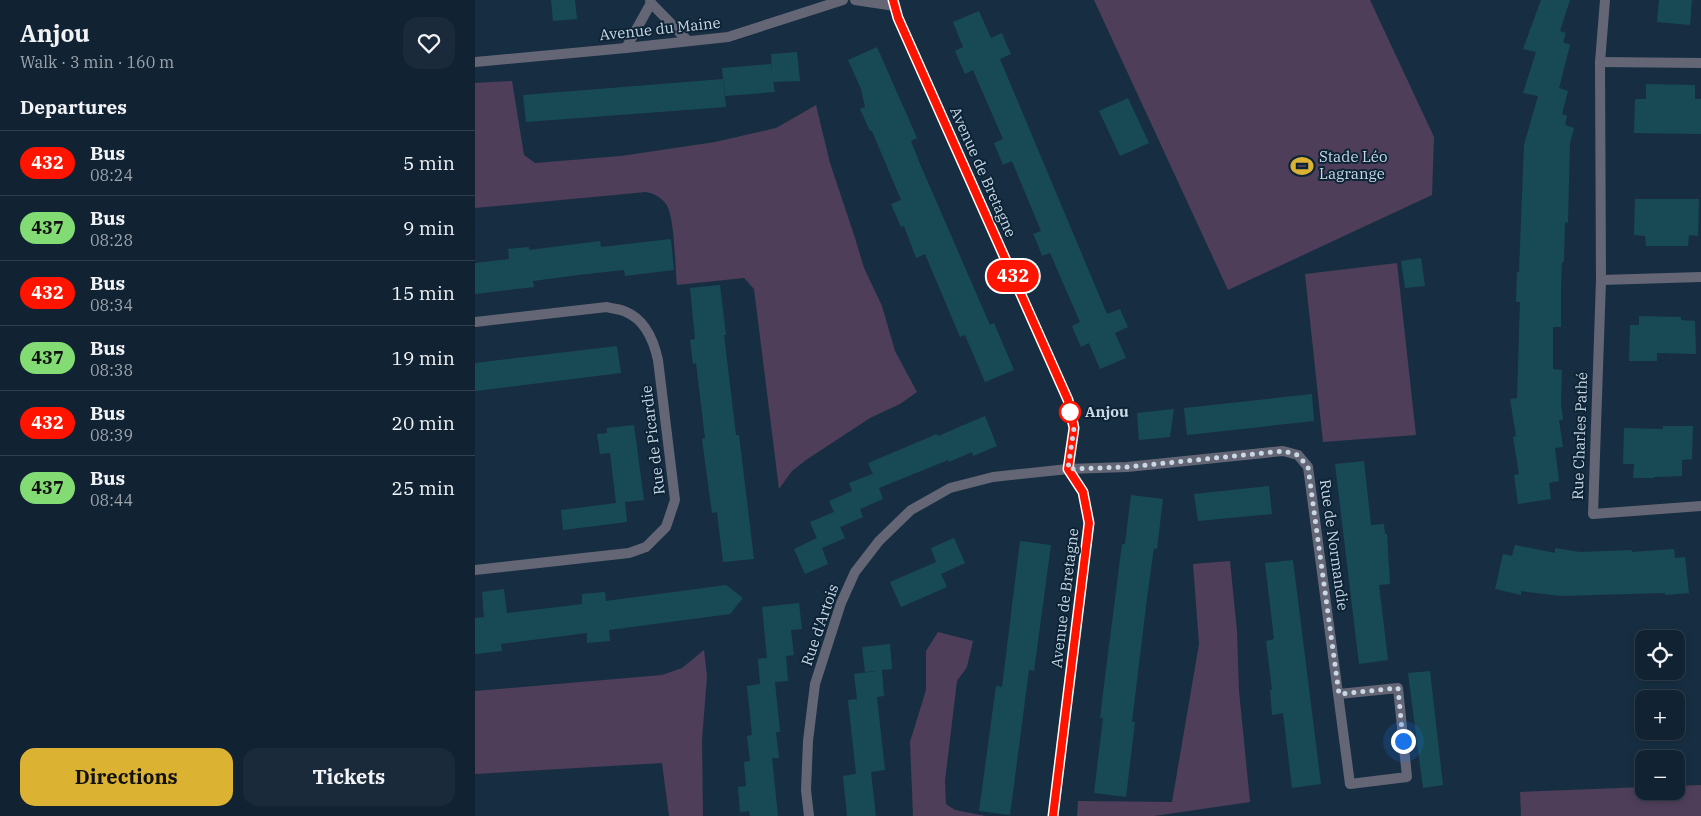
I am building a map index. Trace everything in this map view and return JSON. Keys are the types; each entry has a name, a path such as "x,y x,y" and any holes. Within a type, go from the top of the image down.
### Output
{"street":[{"name":"Avenue du Maine","path":"475,62 728,37 843,0"},
{"name":"Avenue de Bretagne","path":"855,0 894,3 898,18 1068,400 1074,428 1068,469 1083,492 1089,523 1053,816"},
{"path":"1605,0 1605,17"},
{"path":"1605,17 1613,0"},
{"path":"627,48 651,2 688,41"},
{"name":"Rue Charles Pathé","path":"1605,17 1600,62 1601,280 1593,514 1701,506"},
{"path":"1600,62 1701,63"},
{"path":"1601,280 1701,277"},
{"name":"Rue de Picardie","path":"475,322 607,307 627,312 642,323 654,342 658,360 675,500 666,527 646,547 629,552 475,570"},
{"name":"Rue de Normandie","path":"1068,469 1127,467 1283,451 1298,455 1308,467 1350,784 1407,777 1398,688 1339,694"},
{"name":"Rue d'Artois","path":"809,816 806,790 808,741 815,684 841,603 855,572 879,541 911,510 950,488 993,477 1068,469"}],"shaded area":[{"name":"Stade Léo Lagrange","path":"1094,0 1370,0 1434,137 1432,195 1228,290"},
{"path":"512,81 524,155 535,163 621,156 715,142 776,128 816,105 830,163 864,268 882,306 895,351 917,392 900,404 870,418 806,460 792,471 779,489 754,289 744,278 677,285 671,219 666,204 661,199 646,192 475,208 475,83"},
{"path":"1397,263 1416,435 1323,442 1305,274"},
{"path":"1230,561 1237,631 1239,691 1250,802 1154,816 1077,816 1078,801 1172,802 1199,644 1193,564"},
{"path":"938,632 973,641 967,667 957,681 945,781 946,804 955,810 986,816 913,816 910,742 926,690 926,651"},
{"path":"704,650 707,676 702,740 703,816 669,816 662,763 475,774 475,691 662,675 682,668"},
{"path":"1701,785 1701,816 1521,816 1520,792 1635,787 1635,800 1685,800 1685,786"}],"building":[{"path":"551,0 575,0 577,19 553,21"},
{"path":"1541,0 1570,0 1560,31 1566,33 1563,42 1570,45 1559,88 1568,91 1562,114 1567,116 1565,125 1574,128 1570,143 1568,223 1565,222 1564,262 1562,262 1561,327 1553,327 1553,369 1562,370 1561,403 1563,420 1559,420 1563,447 1555,448 1559,481 1549,483 1551,499 1518,504 1514,475 1519,474 1513,437 1516,436 1510,399 1517,398 1520,302 1516,302 1524,145 1538,96 1523,93 1536,52 1523,49"},
{"path":"1659,0 1692,0 1690,25 1657,22"},
{"path":"979,11 991,38 1002,33 1011,54 1000,59 1107,314 1120,309 1128,327 1115,333 1126,358 1100,369 1089,343 1081,347 1076,336 1072,326 1080,322 1050,253 1042,256 1033,234 1041,231 1012,161 1003,165 994,143 1003,139 973,70 965,74 955,51 963,47 953,22"},
{"path":"877,47 917,138 911,141 920,164 990,325 994,323 1014,370 985,382 965,335 960,337 925,254 916,258 904,226 901,227 891,204 901,200 872,131 870,131 860,109 865,107 861,89 848,60"},
{"path":"797,52 800,81 773,82 775,92 725,96 722,68 771,64 772,73 771,54"},
{"path":"723,79 726,107 526,122 523,95"},
{"path":"1646,84 1695,85 1695,99 1701,99 1701,134 1634,133 1635,99 1646,99"},
{"path":"1128,98 1149,143 1120,156 1099,111"},
{"path":"1635,199 1699,199 1698,236 1689,235 1688,246 1646,246 1645,236 1634,235"},
{"path":"671,239 674,270 625,276 624,270 578,275 533,281 534,287 475,294 475,263 509,259 508,249 529,247 529,250 600,241 601,247"},
{"path":"1421,258 1425,286 1405,288 1401,261"},
{"path":"720,285 736,435 739,435 754,559 723,562 717,512 712,513 702,439 705,438 696,363 693,364 690,340 695,339 690,288"},
{"path":"1639,316 1681,317 1681,320 1695,321 1696,354 1657,353 1657,361 1629,361 1630,325 1639,325"},
{"path":"617,346 621,373 475,391 475,363"},
{"path":"1312,394 1314,421 1187,435 1184,408"},
{"path":"1174,409 1170,437 1139,440 1137,413"},
{"path":"985,416 997,446 973,456 972,452 949,462 948,460 879,488 883,499 860,509 863,517 840,527 845,538 822,548 828,564 805,574 794,549 817,538 810,522 834,512 829,501 852,491 849,483 872,474 874,477 868,463"},
{"path":"634,425 644,500 625,502 627,522 563,530 561,510 616,503 610,453 600,454 597,434 607,433 607,428"},
{"path":"1663,426 1693,426 1692,459 1682,460 1682,476 1633,478 1634,464 1623,464 1624,428 1663,429"},
{"path":"1364,461 1371,525 1384,524 1385,534 1387,534 1390,584 1379,585 1388,660 1359,664 1335,464"},
{"path":"1269,486 1272,514 1198,521 1194,494"},
{"path":"1131,495 1163,499 1157,549 1154,548 1147,598 1132,722 1135,722 1126,797 1094,793 1103,718 1100,718 1103,693 1122,544 1125,544"},
{"path":"954,538 965,563 941,574 947,587 901,607 890,582 936,562 931,548"},
{"path":"1020,541 1051,545 1034,671 1029,670 1010,815 979,811 996,686 1002,687"},
{"path":"1515,545 1555,553 1555,548 1580,552 1632,550 1632,552 1674,549 1675,558 1685,557 1689,593 1560,596 1521,591 1521,595 1495,589 1503,554 1512,556"},
{"path":"1293,560 1321,784 1292,788 1283,713 1272,715 1270,690 1272,690 1266,641 1274,639 1265,563"},
{"path":"726,585 743,598 730,614 609,630 610,641 587,643 587,633 501,644 502,651 475,654 475,618 484,617 482,592 504,589 507,613 582,604 582,594 605,592 606,601"},
{"path":"799,603 802,629 791,630 794,655 786,656 788,681 775,682 780,732 776,732 779,758 772,758 778,816 750,816 749,811 740,812 738,787 746,786 744,762 750,761 747,736 752,735 747,686 760,684 758,659 767,658 762,607"},
{"path":"890,644 892,669 882,670 884,696 877,697 885,770 871,772 876,816 847,816 843,776 856,774 848,700 857,699 854,674 878,671 865,672 862,647"},
{"path":"1430,671 1443,785 1423,788 1408,673"}],"bus line":[{"name":"432","path":"893,0 898,18 1068,400 1074,428 1068,469 1083,492 1089,523 1053,816"}],"place":[{"name":"Stade Léo Lagrange","path":"1302,166"},
{"name":"Anjou","path":"1070,412"}],"route":[{"path":"1070,412 1074,428 1068,469 1127,467 1283,451 1298,455 1308,467 1339,694 1398,688 1403,741"}]}
